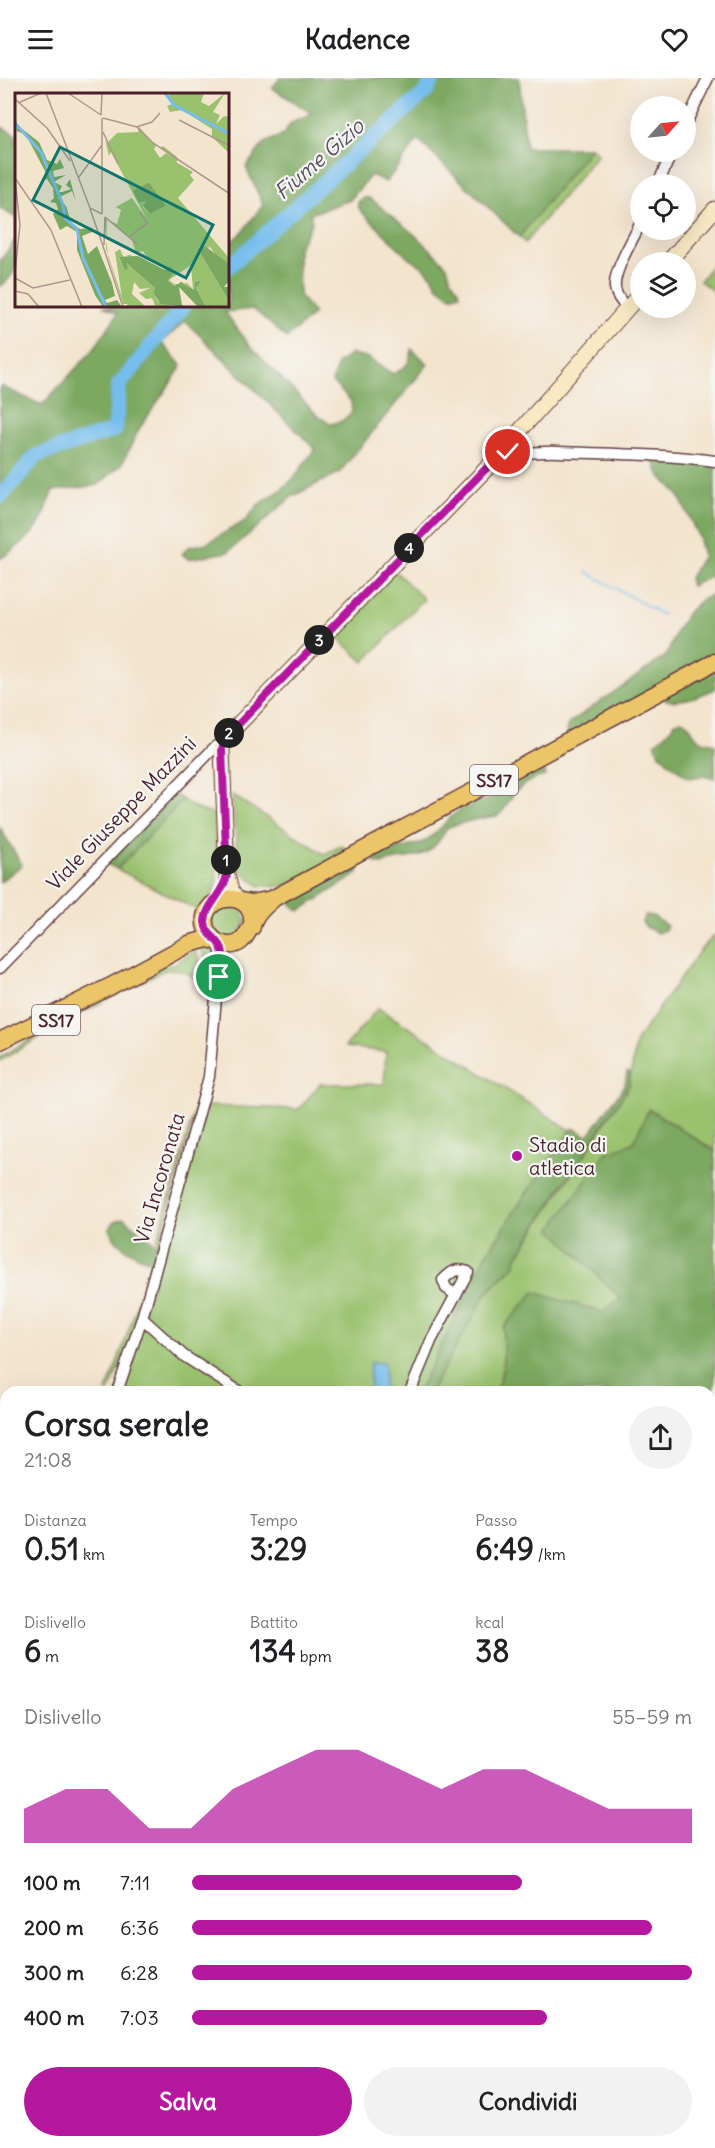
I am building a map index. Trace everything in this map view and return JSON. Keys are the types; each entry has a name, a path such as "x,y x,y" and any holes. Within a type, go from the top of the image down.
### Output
{"main road":[{"path":"677,252 715,209"},
{"name":"Viale Giuseppe Mazzini","path":"223,742 233,729 504,450 630,306"},
{"name":"SS17","path":"239,900 252,903 272,899 715,662"},
{"path":"223,742 227,875 231,891 250,912 252,927 248,936 237,944 227,945 217,942 207,931 205,921 207,912 224,885 227,875"},
{"path":"213,904 225,898 239,900"},
{"name":"SS17","path":"252,927 258,914 272,899"},
{"name":"SS17","path":"189,944 202,929 205,921"},
{"name":"SS17","path":"2,1042 189,944 207,939 217,942"}],"street":[{"path":"696,103 708,78"},
{"path":"628,309 617,294 615,284 632,240"},
{"path":"504,450 518,453 539,451 654,456 715,462"},
{"name":"Viale Giuseppe Mazzini","path":"0,968 201,761 223,742"},
{"path":"201,761 210,759 223,763"},
{"name":"Via Incoronata","path":"119,1386 142,1318 209,1077 222,954 217,942"},
{"name":"Via Incoronata","path":"221,970 228,955 237,944"},
{"path":"412,1386 431,1341 456,1295"},
{"path":"142,1318 184,1356 231,1386"}],"green space":[{"path":"280,78 519,78 526,148 591,148 519,237 418,140 386,182 371,175 350,200 310,214 312,222 298,249 299,295 314,314 287,338 253,309 225,312 249,345 319,417 331,424 342,421 352,412 351,401 332,382 338,363 351,354 366,357 393,374 407,365 412,349 428,364 339,473 293,496 228,552 188,559 182,554 188,547 207,543 245,521 258,505 280,491 293,479 315,449 185,321 162,343 182,366 139,429 122,464 98,485 52,491 40,523 34,531 20,545 0,559 0,386 42,405 94,349 118,313 107,308 230,308 230,243 243,231 263,205 246,167 264,143 283,135 291,123 313,114 272,88"},
{"path":"0,126 15,134 15,217 0,208"},
{"path":"591,148 598,154 525,243 519,237"},
{"path":"363,198 369,198 376,203 420,239 447,266 451,279 460,294 451,297 437,286 433,277 423,267 408,257 361,211 358,202"},
{"path":"15,240 15,268 0,287 0,261"},
{"path":"715,261 715,292 700,281"},
{"path":"653,459 715,464 715,575 691,586 689,578 703,556 698,536 679,496 659,474"},
{"path":"395,571 424,599 364,662 334,634"},
{"path":"715,593 715,657 567,736 568,724 667,655 676,632 688,612 700,601"},
{"path":"715,668 715,689 680,700 665,700 659,697"},
{"path":"681,720 687,723 699,739 715,745 715,778 703,776 689,778 669,762 657,748 655,743 668,732 674,723"},
{"path":"543,767 545,776 533,779 514,793 503,811 497,816 448,827 433,847 419,856 380,864 374,862 381,854 428,839 454,814 495,796 525,774"},
{"path":"175,794 183,800 117,869 107,864"},
{"path":"232,795 324,854 343,845 345,854 287,886 260,886 246,876 238,863"},
{"path":"183,800 196,809 214,814 217,882 216,888 199,911 117,869"},
{"path":"0,828 22,865 0,882"},
{"path":"355,867 359,871 356,875 299,911 292,905 291,899"},
{"path":"238,905 247,921 235,940 213,932 212,914 215,908"},
{"path":"645,915 653,916 667,926 665,930 658,933 647,928 642,922"},
{"path":"715,935 715,1151 649,1109 633,1144 606,1153 621,1298 602,1312 534,1293 503,1328 503,1368 498,1386 433,1386 486,1294 514,1266 517,1257 629,1086 636,1041 701,949"},
{"path":"200,946 216,950 219,961 215,974 212,972"},
{"path":"195,950 205,973 213,980 211,1021 209,996 203,985 182,971 162,971 74,1017 0,1061 0,1057 160,965 174,964"},
{"path":"378,1008 572,1131 523,1198 487,1254 421,1386 120,1386 208,1106 299,1109 320,1084 384,1084 386,1052 345,1047"},
{"path":"210,1040 206,1075 136,1327 111,1386 108,1386 128,1333 198,1097"},
{"path":"627,1072 630,1073 629,1086 583,1158 561,1187 517,1257 514,1266 486,1294 433,1386 421,1386 487,1254 523,1198 573,1128 588,1136 625,1085"},
{"path":"649,1109 715,1151 714,1386 498,1386 503,1368 503,1328 534,1292 602,1312 621,1299 551,1229 606,1153 633,1143"},
{"path":"124,1218 156,1244 152,1262 127,1250 112,1235 109,1229 115,1221"}],"water":[{"path":"370,1363 384,1363 384,1386 370,1386"}],"waterway":[{"name":"Fiume Gizio","path":"230,265 427,91 433,78"},
{"name":"Fiume Gizio","path":"0,497 36,456 115,430 119,385 182,308"},
{"path":"587,572 663,615"}],"place":[{"name":"Stadio di atletica","path":"517,1156"}],"route":[{"path":"219,977 223,959 222,951 218,942 207,931 205,921 207,912 222,891 227,875 222,749 225,738 504,450 508,452"}]}
